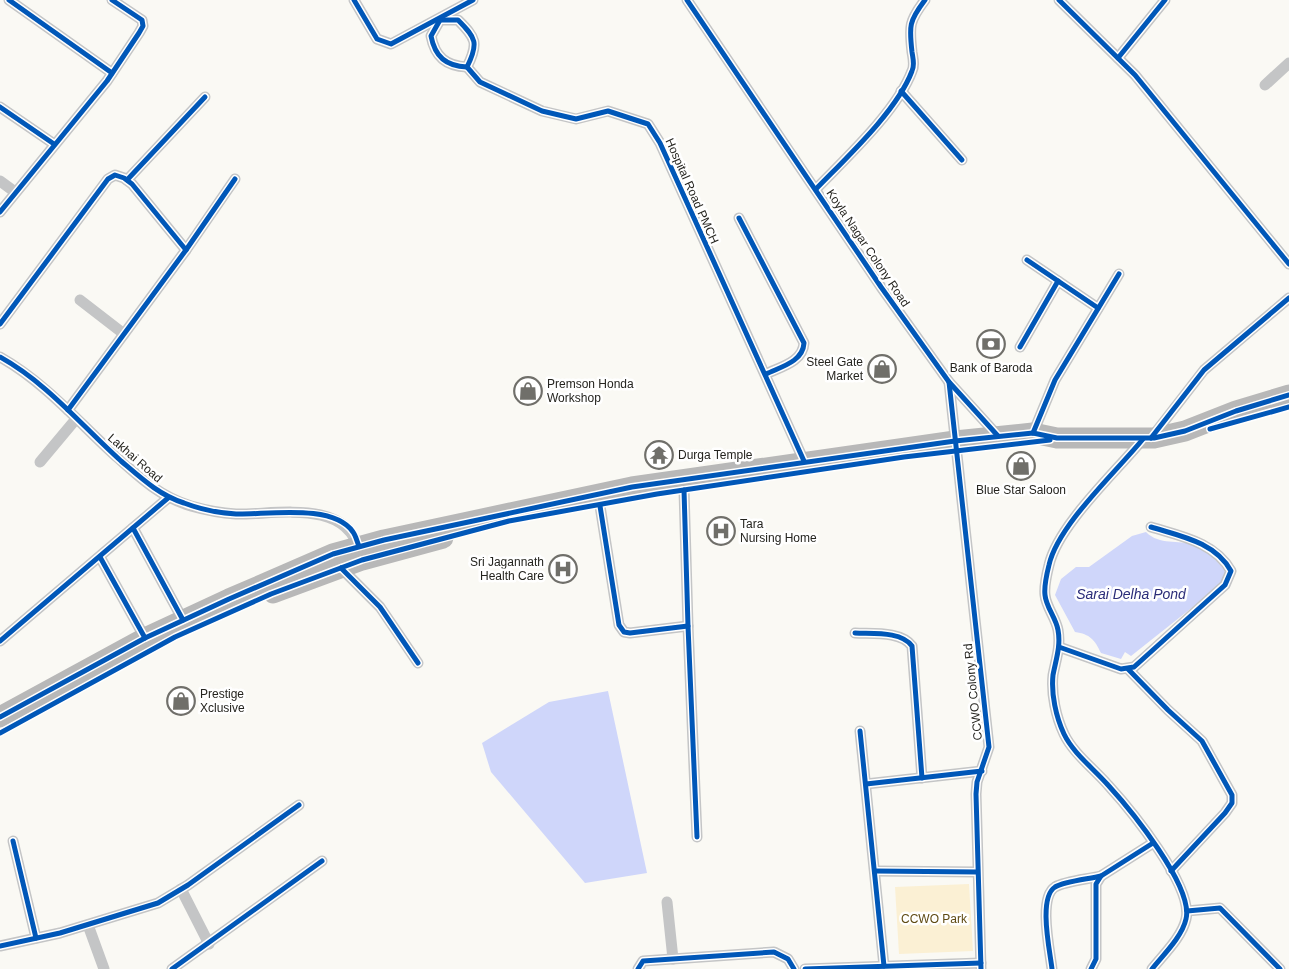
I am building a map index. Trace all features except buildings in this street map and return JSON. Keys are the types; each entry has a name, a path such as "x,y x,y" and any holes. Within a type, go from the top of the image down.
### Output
{"highway":[{"path":"0,717 145,638 307,564 509,521 600,506 656,489 684,490 956,445 998,436 1033,433 1057,438 1147,439 1185,431 1236,411 1289,395"},
{"path":"1185,431 1205,431 1289,407"},
{"path":"0,733 174,637 271,594 341,568 360,553 558,502 656,489 804,462 956,445 1031,443 1057,438"}],"street":[{"path":"9,0 112,73"},
{"path":"0,212 112,73 143,26 137,15 112,0"},
{"path":"354,0 377,39 384,44 391,44 440,20 473,0"},
{"path":"816,189 872,130 901,91 914,64 909,27 913,15 925,0"},
{"path":"1059,0 1118,58 1169,115 1289,264"},
{"path":"1118,58 1165,0"},
{"name":"Koyla Nagar Colony Road","path":"693,3 881,287 949,382 998,436"},
{"path":"440,20 458,20 473,35 475,51 467,67 446,64 434,50 431,36 440,20"},
{"path":"1266,85 1289,63"},
{"name":"Hospital Road PMCH","path":"467,67 480,82 542,111 576,119 608,111 648,124 660,143 766,374 804,462"},
{"path":"901,91 962,160"},
{"path":"127,180 205,97"},
{"path":"0,107 54,144"},
{"path":"0,324 108,179 115,175 127,180 186,250"},
{"path":"68,410 186,250 235,179"},
{"path":"0,181 15,192"},
{"path":"738,218 804,343 804,351 798,358 766,374"},
{"path":"1027,260 1098,308"},
{"path":"1033,433 1055,380 1119,274"},
{"path":"1020,347 1058,281"},
{"path":"1152,969 1181,930 1187,910 1183,894 1171,871 1135,816 1065,736 1058,719 1053,692 1053,676 1059,647 1058,629 1045,595 1049,564 1066,529 1147,439 1204,370 1289,298"},
{"path":"80,300 124,334"},
{"name":"Lakhai Road","path":"0,357 16,366 68,410 152,488 168,498 214,512 236,514 291,512 332,518 353,532 360,553"},
{"name":"Koyla Nagar Colony Road","path":"949,382 956,445"},
{"path":"40,462 76,419"},
{"name":"CCWO Colony Rd","path":"956,445 990,747 977,782 976,794 981,966"},
{"path":"684,490 697,837"},
{"path":"0,641 168,498"},
{"path":"600,506 619,625 624,632 630,633 688,626"},
{"path":"1059,647 1121,669 1134,667 1225,585 1231,571 1227,564 1208,546 1151,527"},
{"path":"133,528 183,620"},
{"path":"100,557 145,638"},
{"path":"341,568 380,607 418,663"},
{"path":"855,633 898,636 907,639 912,646 922,778"},
{"path":"1128,669 1202,741 1232,796 1232,803 1226,813 1171,871"},
{"path":"860,730 884,966"},
{"path":"866,784 982,771"},
{"path":"0,946 88,925 144,908 181,889 299,805"},
{"path":"13,841 36,938"},
{"path":"1052,969 1045,906 1048,895 1056,887 1100,876 1153,843"},
{"path":"172,969 189,964 209,944 322,861"},
{"path":"875,871 978,872"},
{"path":"1091,969 1096,959 1094,894 1100,876"},
{"path":"181,889 209,944"},
{"path":"667,902 673,959"},
{"path":"1187,910 1220,908 1280,969"},
{"path":"88,925 104,969"},
{"path":"638,969 643,961 774,952 788,959 794,969"},
{"path":"804,969 884,966 981,966"}],"green space":[{"name":"CCWO Park","path":"969,884 973,951 899,954 895,887"}],"water":[{"name":"Sarai Delha Pond","path":"1146,532 1163,541 1188,543 1199,547 1213,557 1227,573 1223,583 1131,656 1125,652 1121,659 1101,653 1091,638 1085,634 1075,632 1055,595 1061,579 1076,567 1089,567 1132,536"},
{"path":"608,691 647,873 585,883 491,772 482,743 549,702"}],"cycle path":[{"path":"9,0 112,73"},
{"path":"0,212 107,81 143,26 142,20 112,0"},
{"path":"354,0 377,39 391,44 473,0"},
{"path":"687,0 881,287 949,382 998,436"},
{"path":"816,189 856,149 883,118 905,86 914,62 911,24 925,0"},
{"path":"1059,0 1135,75 1289,264"},
{"path":"1118,58 1165,0"},
{"path":"440,20 458,20 472,36 474,46 467,67 480,82 542,111 576,119 608,111 648,124 660,143 804,461"},
{"path":"440,20 431,36 435,50 447,62 467,67"},
{"path":"901,91 962,160"},
{"path":"127,180 205,97"},
{"path":"0,107 54,144"},
{"path":"0,324 108,179 115,175 124,178 132,184 186,250"},
{"path":"68,410 186,250 235,179"},
{"path":"739,218 804,343 800,355 790,363 766,374"},
{"path":"1027,260 1098,308"},
{"path":"1033,433 1055,380 1119,274"},
{"path":"1020,347 1058,281"},
{"path":"1151,438 1204,370 1289,298"},
{"path":"0,357 17,367 49,392 121,461 151,485 175,500 223,513 298,512 330,517 343,523 353,532 359,546"},
{"path":"949,382 989,747 977,782 976,794 981,969"},
{"path":"0,717 145,638 229,599 333,554 384,540 632,487 955,441 1033,433 1057,438 1154,438 1185,431 1236,411 1289,395"},
{"path":"1210,429 1289,407"},
{"path":"1143,439 1089,499 1064,533 1049,565 1045,592 1047,604 1055,621 1059,636 1059,647 1053,675 1053,698 1056,713 1064,734 1078,754 1118,796 1158,849 1171,869 1186,905 1186,919 1181,932 1172,946 1152,969"},
{"path":"0,733 175,637 271,594 362,560 509,521 657,494 904,457 1050,440"},
{"path":"684,490 697,837"},
{"path":"0,641 168,498"},
{"path":"600,506 619,625 624,632 630,633 688,626"},
{"path":"1059,647 1121,669 1134,667 1225,585 1231,571 1216,553 1185,537 1151,527"},
{"path":"133,528 183,620"},
{"path":"100,557 145,638"},
{"path":"341,568 380,607 418,663"},
{"path":"855,633 894,636 907,641 912,646 922,778"},
{"path":"1128,669 1202,741 1232,795 1232,803 1225,813 1171,871"},
{"path":"860,731 884,966"},
{"path":"866,784 982,771"},
{"path":"0,946 60,933 158,903 188,885 299,805"},
{"path":"13,841 36,938"},
{"path":"1091,969 1096,959 1096,884 1101,876 1153,843"},
{"path":"172,969 322,861"},
{"path":"875,871 977,872"},
{"path":"1052,969 1046,925 1047,902 1050,893 1059,885 1101,876"},
{"path":"1187,911 1220,908 1280,969"},
{"path":"638,969 643,961 774,952 788,959 794,969"},
{"path":"805,969 981,963"}],"place":[{"name":"Bank of Baroda","path":"991,344"},
{"name":"Steel Gate Market","path":"882,369"},
{"name":"Premson Honda Workshop","path":"528,391"},
{"name":"Durga Temple","path":"659,455"},
{"name":"Blue Star Saloon","path":"1021,466"},
{"name":"Tara Nursing Home","path":"721,531"},
{"name":"Sri Jagannath Health Care","path":"563,569"},
{"name":"Prestige Xclusive","path":"181,701"}]}
